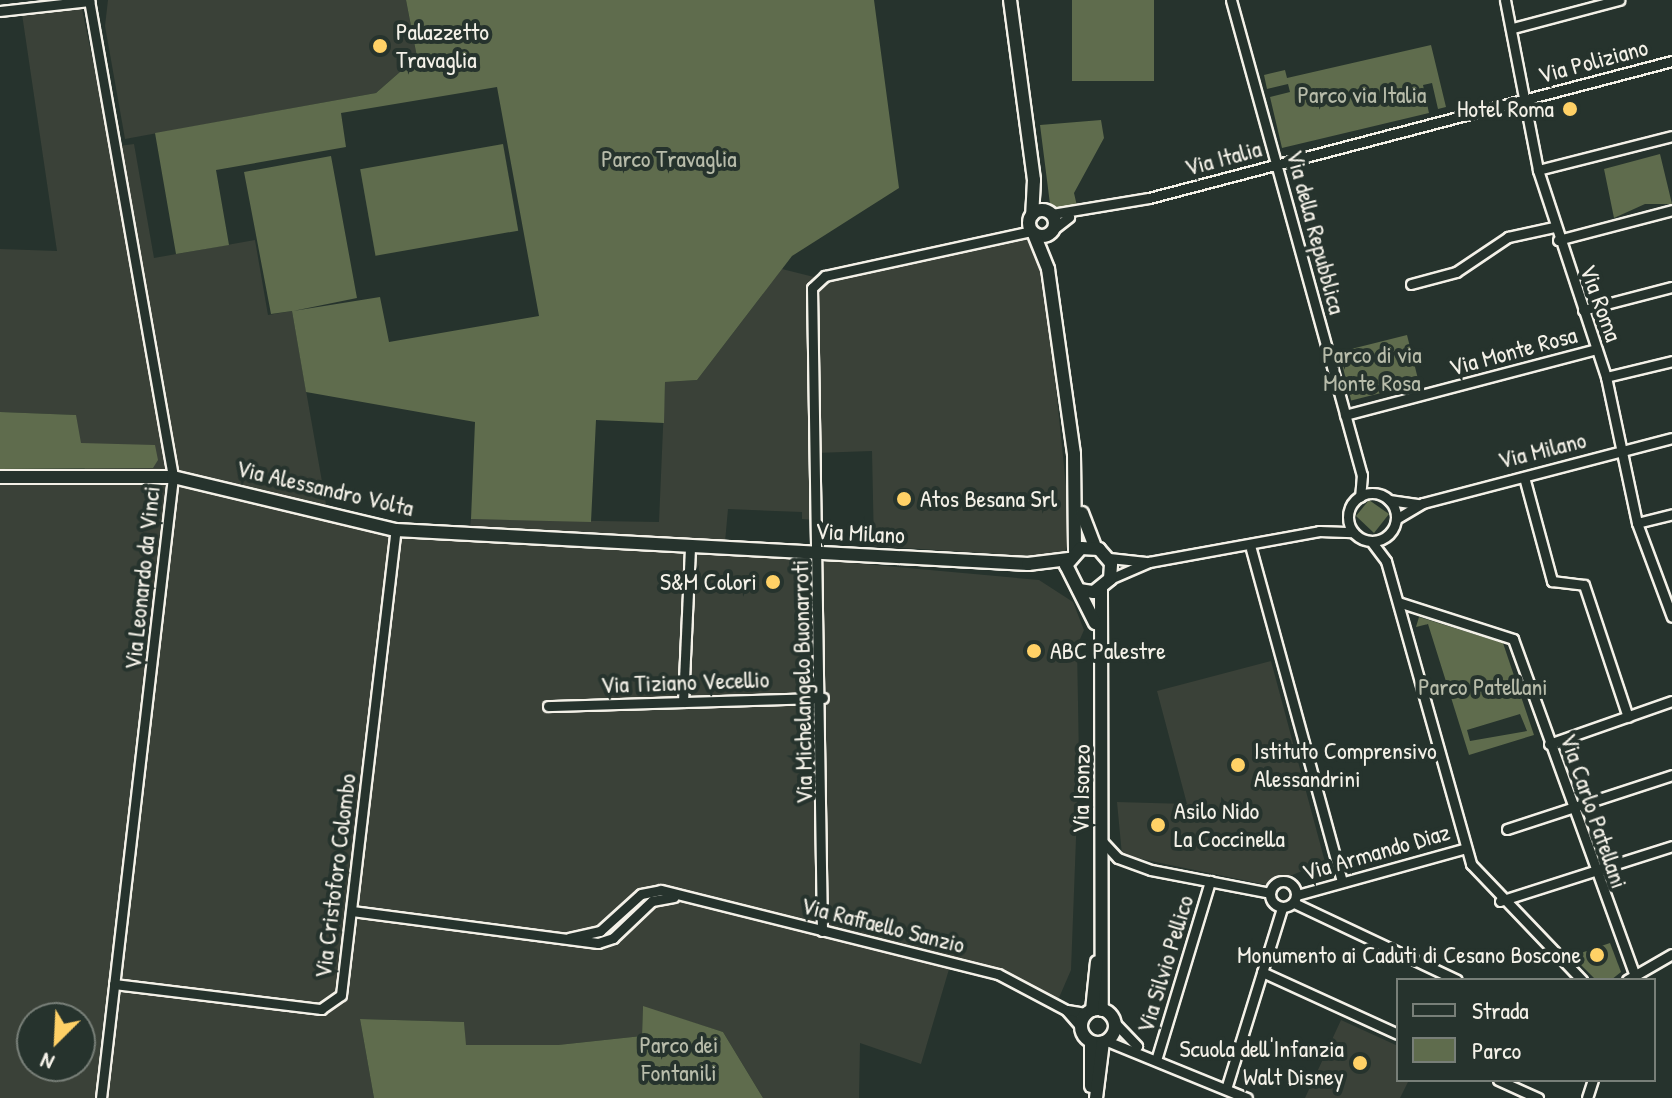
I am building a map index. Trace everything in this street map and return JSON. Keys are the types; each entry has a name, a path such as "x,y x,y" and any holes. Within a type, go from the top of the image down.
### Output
{"street":[{"name":"Via Leonardo da Vinci","path":"89,0 173,477 101,1098"},
{"path":"0,11 89,0"},
{"name":"Via Leonardo da Vinci","path":"93,19 98,0"},
{"path":"1010,0 1034,180 1033,232 1048,269"},
{"name":"Via della Repubblica","path":"1231,0 1362,475 1375,494"},
{"name":"Via Roma","path":"1505,0 1513,28 1538,170 1558,240 1606,377 1619,453 1637,523 1667,592 1672,617"},
{"path":"1513,28 1619,0"},
{"name":"Via Poliziano","path":"1525,101 1672,61"},
{"name":"Via Italia","path":"1052,221 1525,101"},
{"path":"1538,170 1672,136"},
{"path":"1034,180 1052,221 1048,269 1079,506 1095,547 1109,558 1149,562 1251,549 1319,531 1349,514 1360,497 1375,494 1389,500 1396,519 1389,535 1386,561"},
{"path":"1558,240 1672,210"},
{"path":"1032,215 1052,221"},
{"path":"1033,232 1052,221"},
{"path":"1411,284 1456,272 1508,237 1554,227"},
{"name":"Via Michelangelo Buonarroti","path":"822,931 823,698 812,288 825,276 1033,232"},
{"path":"1583,310 1672,287"},
{"name":"Via Monte Rosa","path":"1345,415 1597,349"},
{"path":"1606,377 1672,361"},
{"name":"Via Milano","path":"1396,519 1423,503 1672,438"},
{"name":"Via della Repubblica","path":"1360,497 1362,475"},
{"name":"Via Alessandro Volta","path":"0,477 173,477 396,530 690,546"},
{"path":"1524,477 1552,581 1584,585 1628,717"},
{"name":"Via Milano","path":"1389,500 1423,503"},
{"path":"1079,506 1068,579 1079,590 1101,589 1110,579 1149,562"},
{"path":"1349,514 1353,532"},
{"path":"1637,523 1672,514"},
{"name":"Via Cristoforo Colombo","path":"114,984 330,1006 341,995 396,530"},
{"path":"1319,531 1353,532 1371,541 1386,561 1466,848 1477,875 1580,978"},
{"path":"1371,541 1389,535"},
{"path":"683,702 690,546"},
{"name":"Via Milano","path":"690,546 1028,564 1072,555"},
{"path":"1072,555 1095,547"},
{"path":"1251,549 1342,882"},
{"path":"1109,558 1110,579"},
{"name":"Via Milano","path":"1028,564 1068,579"},
{"name":"Via Isonzo","path":"1081,1027 1094,1011 1102,935 1101,589"},
{"name":"Via Isonzo","path":"1079,590 1101,644"},
{"name":"Via Carlo Patellani","path":"1398,602 1509,635 1630,977"},
{"name":"Via Tiziano Vecellio","path":"548,706 823,698"},
{"path":"1549,744 1672,701"},
{"path":"1507,829 1672,775"},
{"path":"1102,841 1124,861 1270,893 1282,908"},
{"path":"1500,901 1672,846"},
{"name":"Via Armando Diaz","path":"1295,899 1342,882 1466,848"},
{"name":"Via Silvio Pellico","path":"1157,1057 1210,881"},
{"path":"1270,893 1282,881 1295,899 1453,978"},
{"name":"Via Raffaello Sanzio","path":"352,911 605,942 652,901 683,897 998,974 1066,1010 1081,1027"},
{"path":"1226,1089 1282,908 1295,899"},
{"path":"1630,977 1672,954"},
{"path":"1262,972 1396,1033"},
{"name":"Via Raffaello Sanzio","path":"1066,1010 1094,1011"},
{"path":"1094,1011 1115,1023 1142,1051"},
{"path":"1093,1098 1100,1041 1115,1023"},
{"path":"1081,1027 1100,1041 1142,1051 1243,1097"},
{"path":"1502,1082 1538,1098"}],"shaded area":[{"path":"108,0 406,0 417,57 376,93 125,139 105,26"},
{"path":"82,9 111,147 134,144 154,258 255,240 268,315 292,311 327,510 194,477 86,476 75,415 0,412 0,249 57,251 22,14"},
{"path":"1022,232 1044,270 1071,535 1065,552 1046,557 874,546 872,451 815,453 815,520 802,519 802,512 728,509 725,542 658,537 655,545 1039,580 1073,602 1084,630 1077,646 1079,760 1071,970 1058,1000 1000,970 952,959 921,1064 860,1043 859,1098 763,1098 723,1032 643,1007 642,1036 558,1045 465,1045 464,1022 360,1019 374,1098 0,1098 0,480 171,479 393,532 469,535 471,519 659,522 665,382 697,380 782,269 830,281"},
{"name":"Istituto Comprensivo Alessandrini","path":"1271,661 1325,862 1267,885 1122,855 1117,802 1187,804 1157,691"},
{"name":"Scuola dell'Infanzia Walt Disney","path":"1341,1020 1396,1045 1396,1082 1408,1082 1400,1098 1305,1098"}],"green space":[{"name":"Parco Travaglia","path":"406,0 874,0 899,188 792,256 697,380 665,382 664,423 596,420 591,522 471,519 475,422 306,392 292,311 271,314 244,172 331,156 357,298 293,311 380,297 389,342 539,316 497,87 341,113 346,147 216,170 229,245 176,254 155,133 376,93 417,57"},
{"path":"1072,0 1154,0 1154,81 1072,81"},
{"name":"Parco via Italia","path":"1431,45 1446,107 1438,109 1432,83 1423,85 1429,113 1282,148 1270,97 1290,92 1288,84 1267,89 1264,75 1285,70 1287,78"},
{"path":"1101,120 1104,138 1074,193 1077,206 1051,212 1040,125"},
{"path":"503,144 518,231 375,256 360,169"},
{"path":"1660,154 1672,204 1645,204 1614,218 1604,169"},
{"name":"Parco di via Monte Rosa","path":"1407,335 1419,384 1351,400 1339,352"},
{"path":"0,412 76,415 81,443 155,445 158,460 153,468 0,469"},
{"path":"1369,500 1389,514 1374,533 1356,516"},
{"name":"Parco Patellani","path":"1419,617 1503,643 1534,735 1469,755 1428,624 1416,627","holes":["1520,714 1527,731 1470,741 1467,730"]},
{"path":"1610,943 1621,972 1614,978 1594,978 1572,956"},
{"name":"Parco dei Fontanili","path":"643,1006 723,1032 763,1098 374,1098 360,1019 464,1022 466,1045 558,1045 642,1036"}],"place":[{"name":"Palazzetto Travaglia","path":"380,46"},
{"name":"Hotel Roma","path":"1570,109"},
{"name":"Atos Besana Srl","path":"904,499"},
{"name":"S&M Colori","path":"773,582"},
{"name":"ABC Palestre","path":"1034,651"},
{"name":"Istituto Comprensivo Alessandrini","path":"1238,765"},
{"name":"Asilo Nido La Coccinella","path":"1158,825"},
{"name":"Monumento ai Caduti di Cesano Boscone","path":"1597,955"},
{"name":"Scuola dell'Infanzia Walt Disney","path":"1360,1063"}]}
